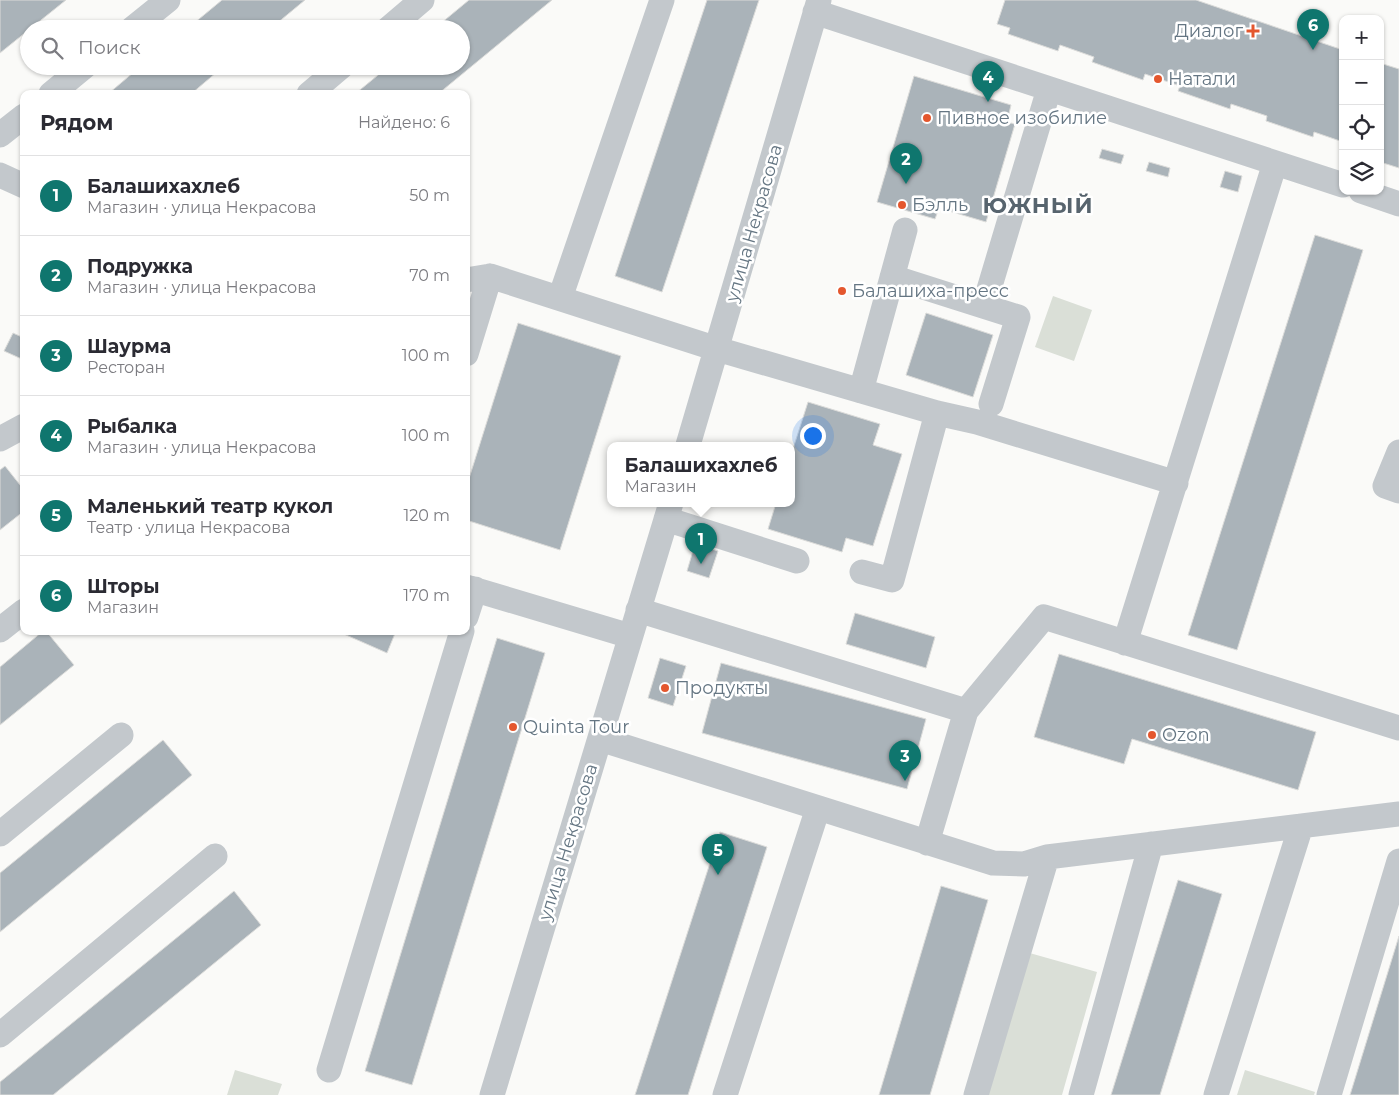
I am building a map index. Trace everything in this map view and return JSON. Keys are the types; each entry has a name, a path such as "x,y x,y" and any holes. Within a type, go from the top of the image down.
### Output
{"street":[{"path":"143,20 168,0"},
{"path":"399,20 422,0"},
{"path":"560,298 662,0"},
{"path":"817,6 1049,89 1339,184"},
{"name":"улица Некрасова","path":"689,442 817,6"},
{"path":"56,90 74,75"},
{"path":"314,90 331,75"},
{"path":"984,306 1049,89"},
{"path":"0,135 20,119"},
{"path":"1125,643 1276,163"},
{"path":"0,175 20,184"},
{"path":"1373,195 1399,204"},
{"path":"861,391 905,230"},
{"path":"892,277 1018,317 991,404"},
{"path":"470,329 478,278 560,298 717,349 936,413 977,422 1176,483"},
{"path":"862,572 892,580 936,413"},
{"path":"0,439 20,428"},
{"path":"1399,452 1385,486 1399,492"},
{"path":"668,511 797,562"},
{"name":"улица Некрасова","path":"492,1095 668,511"},
{"path":"471,588 630,636"},
{"path":"638,610 966,711"},
{"path":"0,630 20,614"},
{"path":"927,842 966,711 1044,617 1399,728"},
{"path":"329,1070 461,635"},
{"path":"0,834 121,735"},
{"path":"600,739 993,863 1024,864 1047,857 1399,814"},
{"path":"725,1095 818,808"},
{"path":"1216,1095 1301,826"},
{"path":"1081,1095 1151,844"},
{"path":"0,1035 214,856"},
{"path":"976,1095 1047,857"},
{"path":"1329,1095 1399,861"}],"shaded area":[{"path":"1053,296 1092,310 1074,361 1035,347"},
{"path":"1026,952 1097,972 1062,1095 985,1095"},
{"path":"235,1070 282,1084 278,1095 227,1095"},
{"path":"1245,1070 1315,1092 1314,1095 1237,1095"}],"building":[{"path":"0,0 66,0 41,20 20,20 20,37 0,53"},
{"path":"222,0 305,0 281,20 198,20"},
{"path":"469,0 552,0 470,68 470,20 445,20"},
{"path":"707,0 759,0 662,292 615,276"},
{"path":"1005,0 1196,0 1339,49 1339,141 1314,132 1313,137 1266,121 1267,116 1231,104 1230,109 1178,91 1180,86 1145,74 1143,80 1092,62 1094,57 1060,45 1058,51 1008,34 1010,28 997,24"},
{"path":"1384,64 1399,69 1399,168 1384,163"},
{"path":"130,75 213,75 196,90 113,90"},
{"path":"378,75 461,75 443,90 360,90"},
{"path":"914,76 1011,105 1007,122 1015,124 986,222 939,208 935,219 877,202"},
{"path":"1102,149 1124,155 1121,164 1099,158"},
{"path":"1149,162 1170,168 1168,177 1146,171"},
{"path":"1225,171 1242,176 1238,192 1220,187"},
{"path":"1315,235 1363,250 1237,650 1188,635"},
{"path":"926,313 993,335 973,397 906,375"},
{"path":"518,323 621,356 560,550 470,521 470,475"},
{"path":"13,333 20,336 20,358 4,351"},
{"path":"808,402 880,424 873,445 902,454 873,546 846,538 842,552 768,529 775,507 795,507 795,443"},
{"path":"5,466 20,485 20,514 0,530 0,470"},
{"path":"695,544 718,551 709,578 687,571"},
{"path":"855,613 935,637 926,668 846,644"},
{"path":"38,635 49,635 74,665 0,725 0,667"},
{"path":"346,635 394,635 387,653"},
{"path":"497,638 545,653 412,1085 365,1071"},
{"path":"1059,654 1316,732 1298,790 1132,739 1124,764 1034,737"},
{"name":"Продукты","path":"660,658 686,666 673,706 648,698"},
{"path":"721,663 926,719 907,789 702,733"},
{"path":"163,740 192,775 0,932 0,873"},
{"path":"720,832 767,847 688,1095 635,1095"},
{"path":"1178,880 1222,894 1160,1095 1111,1095"},
{"path":"941,886 988,900 930,1095 879,1095"},
{"path":"234,891 261,925 53,1095 0,1095 0,1082"},
{"path":"1399,936 1399,1095 1350,1095"}],"place":[{"name":"Диалог","path":"1253,31"},
{"name":"Шторы","path":"1313,50"},
{"name":"Натали","path":"1158,79"},
{"name":"Рыбалка","path":"988,102"},
{"name":"Пивное изобилие","path":"927,118"},
{"name":"Подружка","path":"906,184"},
{"name":"Бэлль","path":"902,205"},
{"name":"Балашиха-пресс","path":"842,291"},
{"name":"Балашихахлеб","path":"701,564"},
{"name":"Продукты","path":"665,688"},
{"name":"Quinta Tour","path":"513,727"},
{"name":"Ozon","path":"1152,735"},
{"name":"Шаурма","path":"905,781"},
{"name":"Маленький театр кукол","path":"718,875"}],"district":[{"name":"ЮЖНЫЙ","path":"1038,205"}]}
